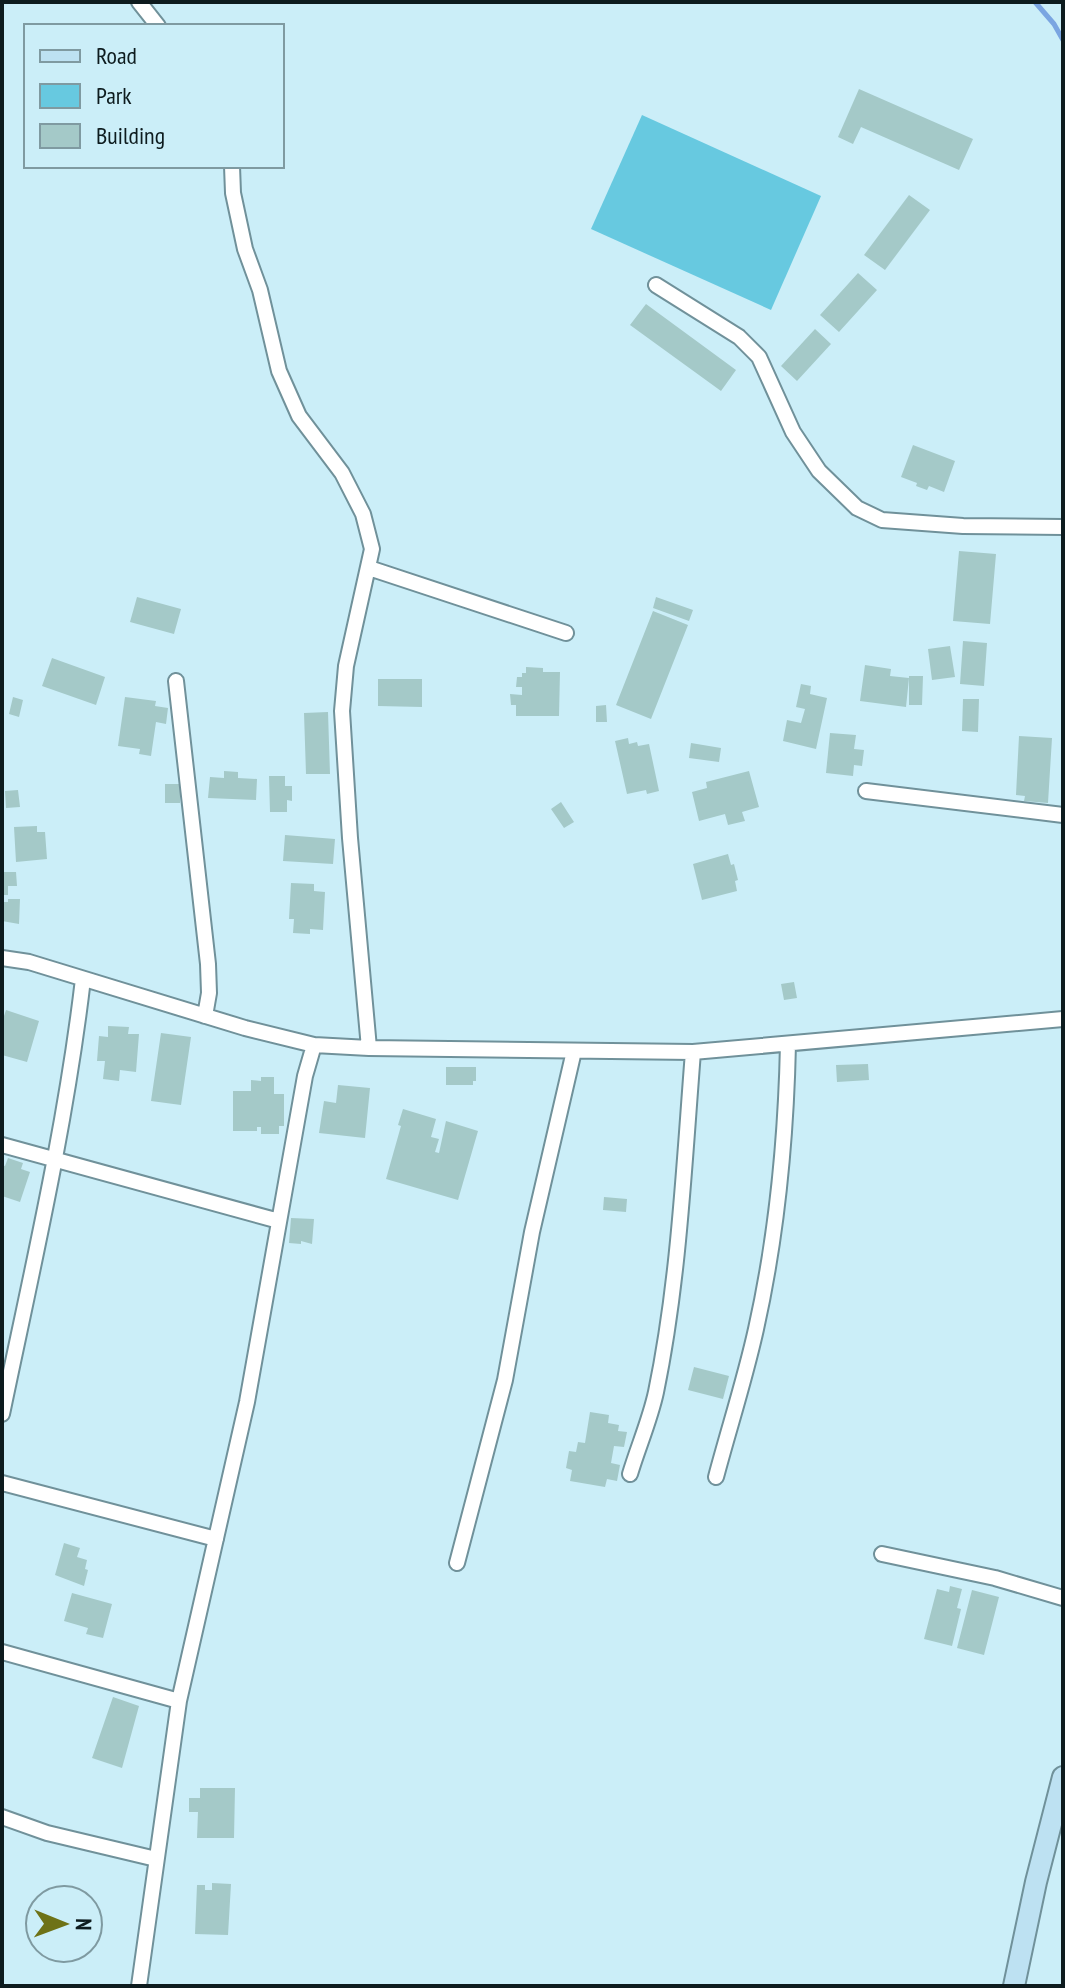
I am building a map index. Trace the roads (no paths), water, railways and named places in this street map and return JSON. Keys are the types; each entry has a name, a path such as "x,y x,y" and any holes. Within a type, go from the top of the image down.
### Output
{"street":[{"path":"139,2 156,24"},
{"path":"232,168 233,193 242,235 260,290 279,371 299,416 342,473 363,514 372,549 346,666 342,711 369,1048"},
{"path":"656,285 739,337 759,357 801,445 819,471 857,508 882,520 963,526 1063,527"},
{"path":"369,568 566,633"},
{"path":"176,681 208,964 209,993 205,1016"},
{"path":"866,791 1063,815"},
{"path":"2,958 29,962 205,1016 314,1045 693,1052 1063,1019"},
{"path":"2,1414 54,1158 83,979"},
{"path":"716,1477 756,1329 777,1212 787,1109 788,1044"},
{"path":"139,1986 179,1701 247,1402 305,1076 314,1045"},
{"path":"457,1563 505,1380 532,1232 574,1051"},
{"path":"630,1474 655,1396 662,1356 676,1259 693,1052"},
{"path":"2,1145 279,1221"},
{"path":"2,1483 216,1539"},
{"path":"882,1554 995,1578 1063,1598"},
{"path":"2,1652 179,1701"},
{"path":"1014,1986 1063,1777"},
{"path":"2,1817 47,1833 156,1859"}],"waterway":[{"path":"1035,2 1063,40"}]}
